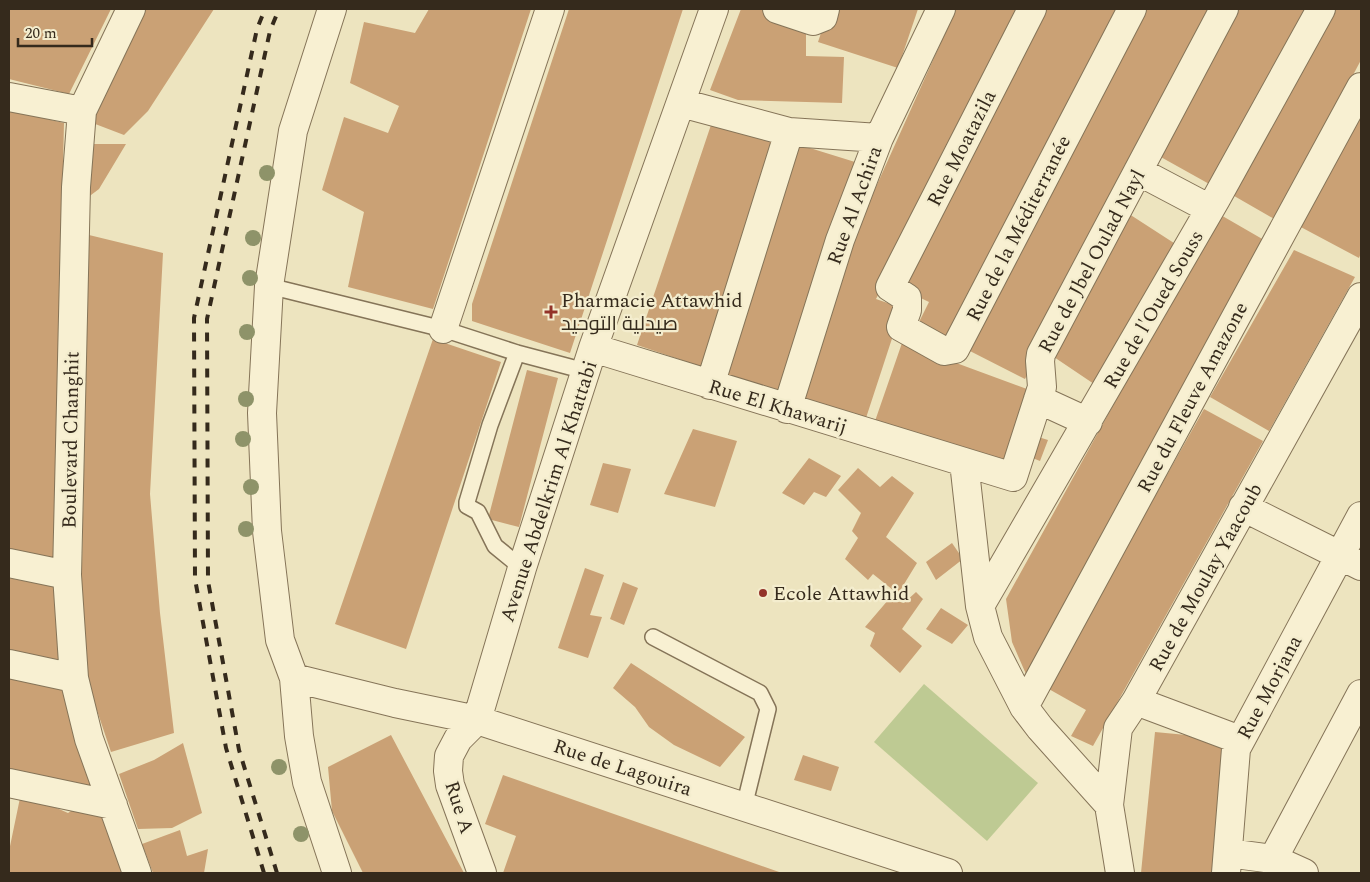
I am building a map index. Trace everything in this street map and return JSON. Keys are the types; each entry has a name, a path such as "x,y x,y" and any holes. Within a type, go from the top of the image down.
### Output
{"street":[{"name":"Boulevard Changhit","path":"131,9 82,111 76,187 67,575 74,678 90,739 137,873"},
{"path":"332,9 293,131 269,286 262,413 267,531 280,640 294,678 299,736 307,782 337,873"},
{"path":"443,329 550,9"},
{"name":"Avenue Abdelkrim Al Khattabi","path":"477,720 522,568 589,360 714,9"},
{"path":"777,9 813,21 823,17 826,9"},
{"name":"Rue Al Achira","path":"788,409 840,240 879,138 941,9"},
{"name":"Rue Moatazila","path":"890,287 1032,9"},
{"name":"Rue de la Méditerranée","path":"890,287 907,298 909,304 901,327 944,350 955,349 1132,9"},
{"name":"Rue de Jbel Oulad Nayl","path":"1012,477 1043,381 1040,367 1041,354 1224,9"},
{"name":"Rue de l'Oued Souss","path":"980,606 1050,489 1210,209 1321,9"},
{"name":"Rue du Fleuve Amazone","path":"1024,707 1361,87"},
{"path":"9,97 82,111"},
{"path":"681,103 788,132 879,138"},
{"path":"710,385 788,132"},
{"path":"1138,171 1210,209"},
{"name":"Rue de Moulay Yaacoub","path":"1120,873 1109,805 1118,728 1136,701 1361,297"},
{"name":"Rue El Khawarij","path":"589,360 710,385 964,462"},
{"path":"1038,399 1088,422"},
{"path":"1050,489 964,462 980,606 988,637 1024,707 1040,728 1109,805"},
{"path":"1244,508 1351,560"},
{"name":"Rue Morjana","path":"1227,863 1234,757 1240,740 1351,560 1361,516"},
{"path":"9,563 67,575"},
{"path":"9,664 74,678"},
{"name":"Rue de Lagouira","path":"294,678 395,703 477,720 948,873"},
{"path":"1273,859 1361,694"},
{"path":"1136,701 1240,740"},
{"name":"Rue A","path":"477,720 458,739 449,756 448,771 450,784 482,873"},
{"path":"9,783 113,805"},
{"path":"1227,863 1273,859 1304,873"}],"lane":[{"path":"269,286 443,329 517,353 589,360"},
{"path":"517,353 490,425 467,502 468,506 478,512 483,519 485,528 495,546 522,568"},
{"path":"652,637 760,692 768,709 744,807"}],"green space":[{"path":"924,684 1038,783 987,841 874,742"}],"building":[{"path":"9,9 111,9 69,94 9,79"},
{"path":"144,9 214,9 148,111 124,135 90,122"},
{"path":"429,9 531,9 433,309 348,287 364,212 322,190 344,117 388,133 399,106 350,83 364,22 415,33"},
{"path":"569,9 683,9 570,353 472,321 472,304"},
{"path":"741,9 768,9 806,23 806,56 844,57 842,103 738,100 710,90"},
{"path":"829,9 918,9 898,68 818,42"},
{"path":"956,9 1024,9 876,299 902,308 865,421 799,400 853,238"},
{"path":"1039,9 1117,9 950,344 916,328 929,302 900,288"},
{"path":"1139,9 1213,9 1025,379 966,349"},
{"path":"1237,9 1308,9 1211,185 1159,156"},
{"path":"1331,9 1361,10 1361,60 1276,220 1229,193"},
{"path":"9,110 64,123 54,559 9,549"},
{"path":"1361,110 1361,253 1359,258 1297,225"},
{"path":"714,116 779,138 702,367 637,345"},
{"path":"88,144 126,144 99,189 87,198"},
{"path":"797,144 855,162 781,397 723,379"},
{"path":"1126,212 1177,245 1097,386 1051,355"},
{"path":"1219,214 1264,240 1029,681 1012,642 1006,599"},
{"path":"89,235 163,253 150,494 160,613 174,733 111,752 80,660"},
{"path":"1294,250 1355,277 1269,431 1210,397"},
{"path":"433,339 501,362 406,649 335,624"},
{"path":"902,343 1027,389 1009,463 874,424"},
{"path":"527,370 558,378 519,527 488,519"},
{"path":"1204,409 1263,441 1093,746 1071,736 1086,710 1047,688"},
{"path":"693,429 737,441 715,507 664,494"},
{"path":"1032,435 1048,440 1040,461 1025,455"},
{"path":"809,458 841,476 826,497 814,492 804,505 782,493"},
{"path":"603,463 631,469 618,513 590,505"},
{"path":"858,468 880,487 892,476 914,493 886,537 917,563 898,594 873,574 868,580 845,559 858,538 852,531 861,513 838,490"},
{"path":"952,543 963,559 936,580 926,562"},
{"path":"585,568 604,575 590,615 602,617 588,658 558,648"},
{"path":"9,578 55,587 63,664 9,654"},
{"path":"623,582 638,588 624,625 610,619"},
{"path":"916,592 923,599 902,629 922,646 900,673 870,646 875,633 865,627 889,599 904,603"},
{"path":"941,608 968,625 952,644 926,629"},
{"path":"631,663 745,737 720,767 674,745 649,727 635,707 613,688"},
{"path":"9,674 68,687 94,774 87,790 9,771"},
{"path":"1155,732 1228,739 1215,873 1141,873"},
{"path":"391,735 464,873 363,873 332,811 328,767"},
{"path":"183,743 202,813 172,828 138,829 119,774 154,760"},
{"path":"803,755 839,767 831,791 794,780"},
{"path":"503,775 782,873 503,873 516,836 485,824"},
{"path":"20,798 43,802 68,813 77,807 105,813 126,873 9,873 9,851"},
{"path":"180,830 187,856 208,849 204,873 153,873 142,844"}],"railway":[{"path":"264,873 226,748 195,579 194,318 257,29 265,9"},
{"path":"277,873 239,750 208,581 207,319 270,31 279,9"}],"place":[{"name":"Pharmacie Attawhid صيدلية التوحيد","path":"551,312"},
{"name":"Ecole Attawhid","path":"763,593"}]}
